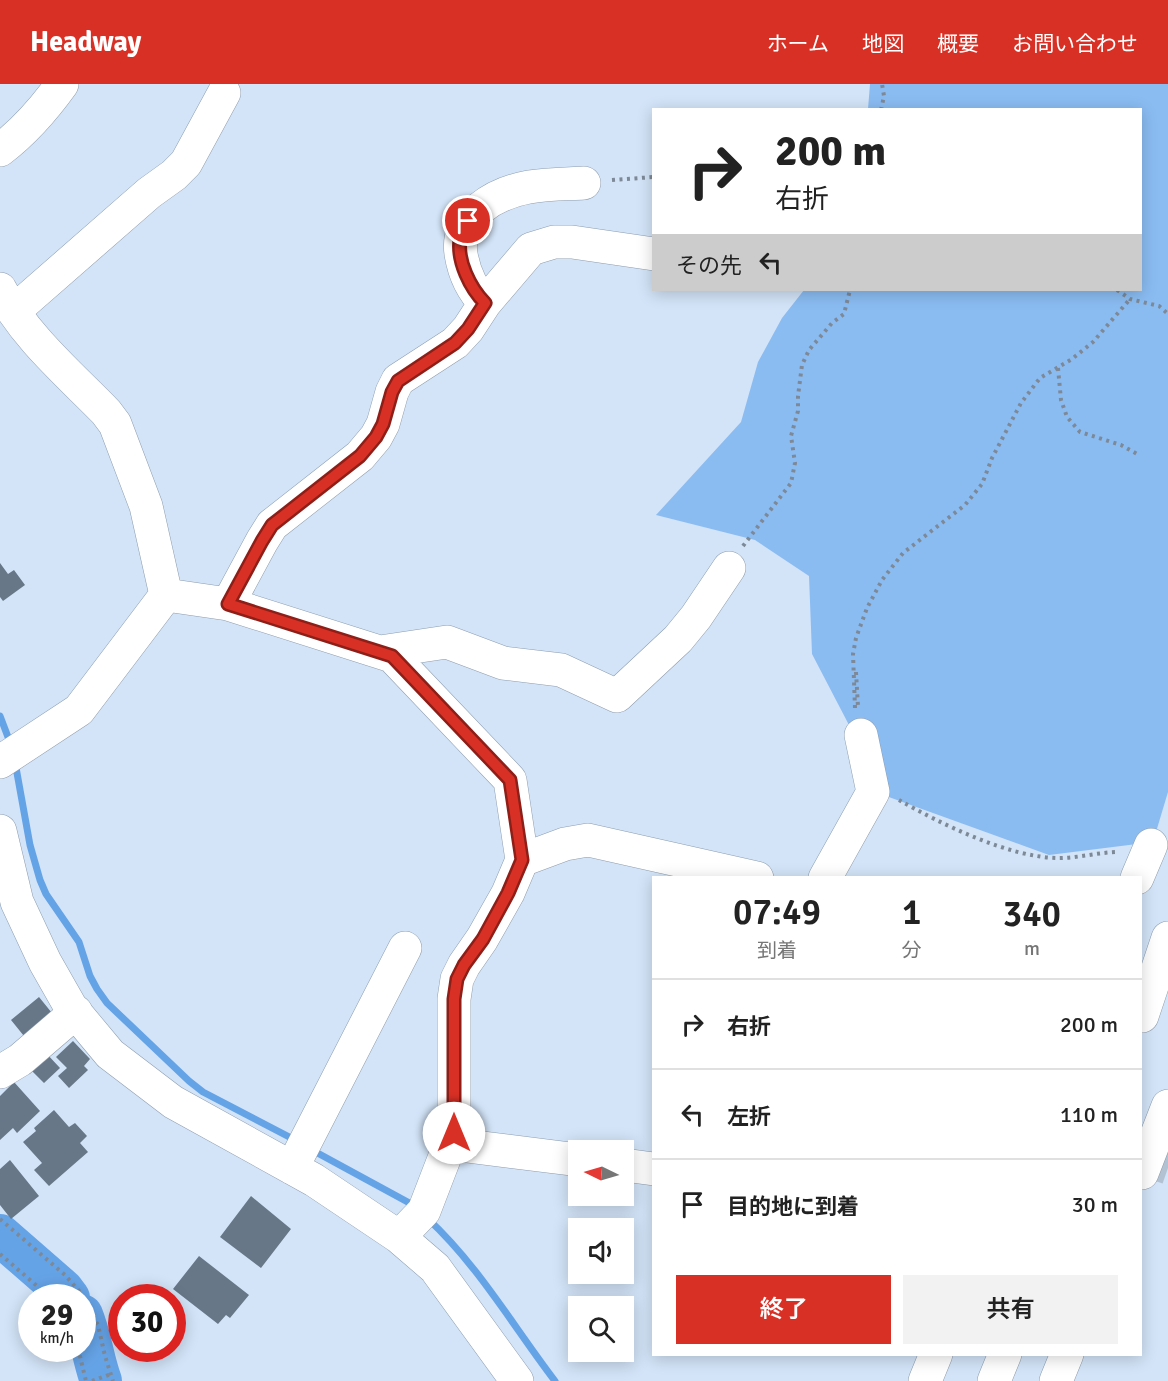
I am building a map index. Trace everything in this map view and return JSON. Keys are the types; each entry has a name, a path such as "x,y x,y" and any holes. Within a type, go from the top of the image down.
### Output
{"main road":[{"path":"0,150 22,133 62,84"},
{"path":"8,756 80,710 166,595 146,506 115,424 31,336 7,300 149,193 158,189 180,169 186,163 224,93"},
{"path":"485,303 476,294 462,263 460,237 468,221 480,208 507,192 530,187 584,183"},
{"path":"228,604 272,525 360,456 376,437 383,424 392,392 398,381 455,343 468,329 485,303 531,249 554,242 573,242 652,254"},
{"path":"380,652 447,642 503,663 561,670 617,696 678,639 729,568"},
{"path":"166,595 228,604 392,656 510,780 522,860 493,921 457,979 454,999 454,1133 451,1144 412,1223"},
{"path":"826,876 873,792 861,735"},
{"path":"0,831 17,902 45,962 70,1006 110,1054 173,1102 300,1153 314,1180 412,1223 435,1268 518,1381"},
{"path":"522,860 565,844 588,840 748,876"},
{"path":"1142,1016 1168,938"},
{"path":"300,1153 405,948"},
{"path":"0,1072 20,1060 76,1012"},
{"path":"1142,1173 1168,1106"},
{"path":"451,1144 568,1159"},
{"path":"634,1166 652,1169"},
{"path":"925,1381 935,1356"},
{"path":"994,1381 1004,1356"},
{"path":"1056,1381 1066,1356"}],"path":[{"path":"881,108 884,96 882,84"},
{"path":"584,183 652,177"},
{"path":"729,568 790,483 795,463 791,436 798,411 802,365 809,350 832,323 844,314 849,291"},
{"path":"1118,291 1130,299 1159,306 1168,314"},
{"path":"861,735 854,704 852,654 855,638 867,608 882,580 903,553 965,505 982,484 992,458 1021,403 1040,378 1072,359 1093,342 1130,299"},
{"path":"1058,368 1061,400 1067,417 1080,432 1121,445 1139,455"},
{"path":"856,672 861,735"},
{"path":"873,792 888,793 929,817 984,840 1027,854 1060,858 1119,852 1145,860"},
{"path":"0,1219 65,1275 80,1292 98,1325 113,1381"},
{"path":"0,1254 35,1284"},
{"path":"81,1362 86,1381"},
{"path":"92,1381 111,1374"}],"shaded area":[{"path":"870,84 1168,84 1168,792 1153,842 1049,855 886,796 812,654 809,576 755,540 656,515 741,422 758,362 782,318 803,291 1142,291 1142,108 868,108"}],"building":[{"path":"0,563 8,574 14,570 25,585 3,601 0,597"},
{"path":"39,997 56,1018 28,1041 11,1020"},
{"path":"73,1041 90,1059 84,1066 88,1070 69,1088 58,1076 67,1068 56,1057"},
{"path":"46,1053 60,1068 44,1083 32,1071"},
{"path":"14,1082 40,1111 17,1133 13,1128 0,1140 0,1096"},
{"path":"54,1110 69,1127 75,1123 87,1136 80,1143 88,1152 49,1186 34,1170 42,1163 23,1142 36,1131 34,1128"},
{"path":"10,1160 39,1196 11,1219 0,1205 0,1169"},
{"path":"251,1196 291,1229 261,1268 220,1237"},
{"path":"199,1256 249,1295 230,1318 226,1315 218,1324 186,1299 186,1284 177,1284"}],"waterway":[{"path":"0,716 11,745"},
{"path":"15,762 30,845 40,880 46,894 79,942 90,976 107,1003 203,1092 297,1141"},
{"path":"312,1150 415,1206"},
{"path":"427,1218 479,1276 555,1381"},
{"path":"0,1235 56,1284"},
{"path":"96,1362 101,1381"}],"tunnel":[{"path":"1142,1159 1168,1168"}],"route":[{"path":"454,1133 454,999 457,979 483,939 508,893 522,860 510,780 392,656 228,604 272,525 360,456 376,437 383,424 392,392 398,381 455,343 468,329 485,303 476,294 462,263 460,237 468,221"}]}
